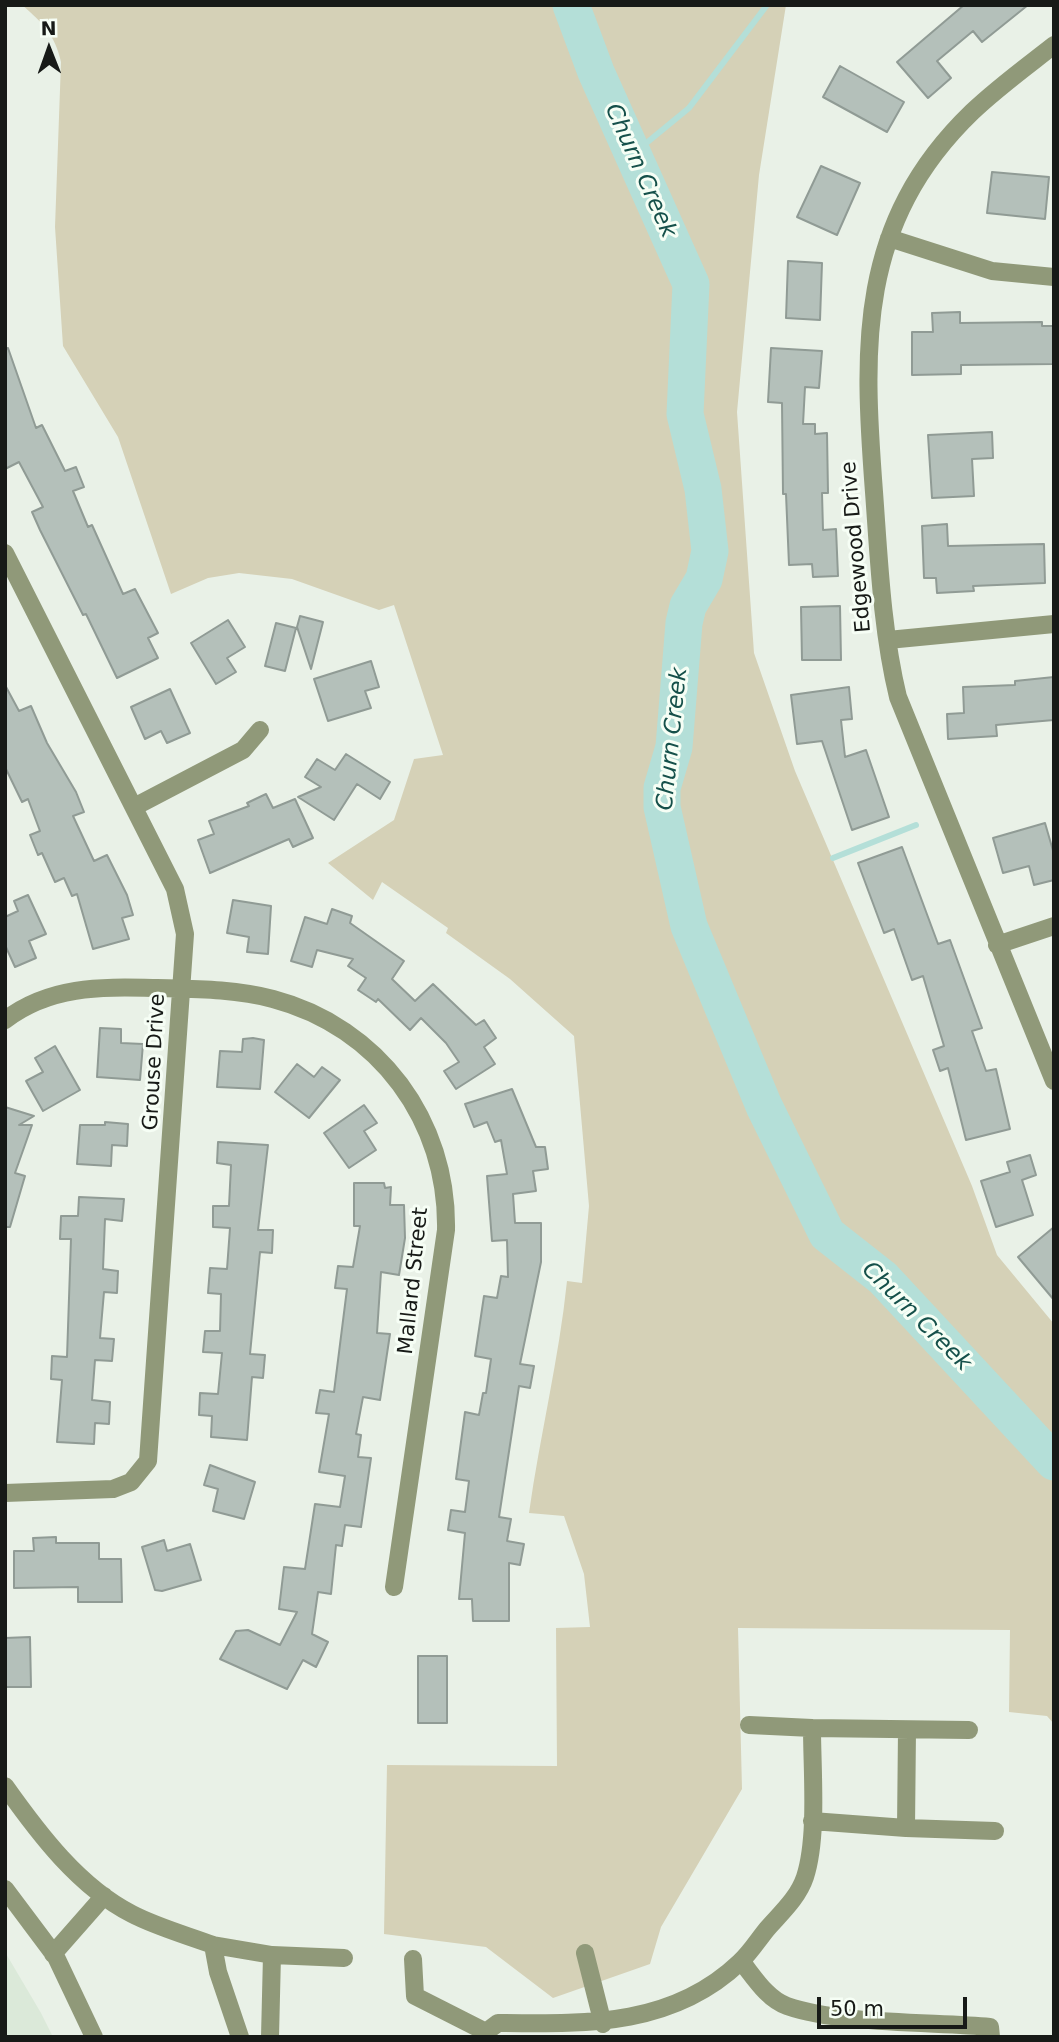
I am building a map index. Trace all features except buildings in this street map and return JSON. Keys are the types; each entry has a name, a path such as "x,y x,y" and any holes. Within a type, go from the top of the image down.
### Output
{"street":[{"name":"Edgewood Drive","path":"1054,45 971,113 941,146 914,187 889,238 872,298 866,365 888,639 903,713 1054,1082"},
{"path":"889,238 992,271 1054,277"},
{"name":"Grouse Drive","path":"5,552 136,807 181,905 185,934 148,1461 131,1482 113,1489 5,1493"},
{"path":"888,639 1054,624"},
{"path":"136,807 243,750 260,730"},
{"path":"997,945 1054,926"},
{"name":"Mallard Street","path":"5,1020 38,1001 83,988 182,989 234,992 274,999 338,1027 375,1055 398,1080 420,1112 435,1145 444,1187 446,1230 394,1587"},
{"path":"749,1725 969,1730"},
{"path":"413,1959 415,1996 486,2034 498,2023 603,2024 643,2015 683,1999 719,1980 741,1961 790,1903 805,1877 812,1821 812,1728"},
{"path":"906,1828 907,1730"},
{"path":"5,1786 85,1883 132,1914 213,1944 272,1955 344,1958"},
{"path":"812,1821 995,1831"},
{"path":"5,1889 54,1954 94,2037"},
{"path":"54,1954 104,1896"},
{"path":"213,1944 218,1972 240,2037"},
{"path":"585,1953 603,2024"},
{"path":"270,2037 272,1955"},
{"path":"741,1961 768,1994 785,2006 871,2019 990,2027 991,2037"}],"shaded area":[{"path":"22,5 786,5 759,175 737,412 754,653 795,771 972,1186 997,1255 1054,1324 1054,1724 1047,1716 1009,1712 1010,1630 738,1628 742,1789 661,1927 650,1964 553,1998 486,1947 384,1934 387,1765 557,1766 556,1628 590,1627 584,1574 564,1516 529,1513 567,1281 582,1283 589,1206 574,1036 510,979 446,933 448,928 382,882 373,900 328,863 394,820 414,759 443,755 394,605 379,610 292,579 239,573 208,578 171,594 118,437 63,346 55,227 61,62 47,30"},
{"path":"5,1952 41,2013 53,2037 5,2037"}],"waterway":[{"name":"Churn Creek","path":"571,5 596,72 691,284 685,414 703,489 710,551 704,579 688,606 684,623 674,747 662,788 662,807 689,926 764,1106 827,1234 883,1278 1054,1462"},
{"path":"633,154 689,108 767,5"},
{"path":"833,858 916,825"}]}
